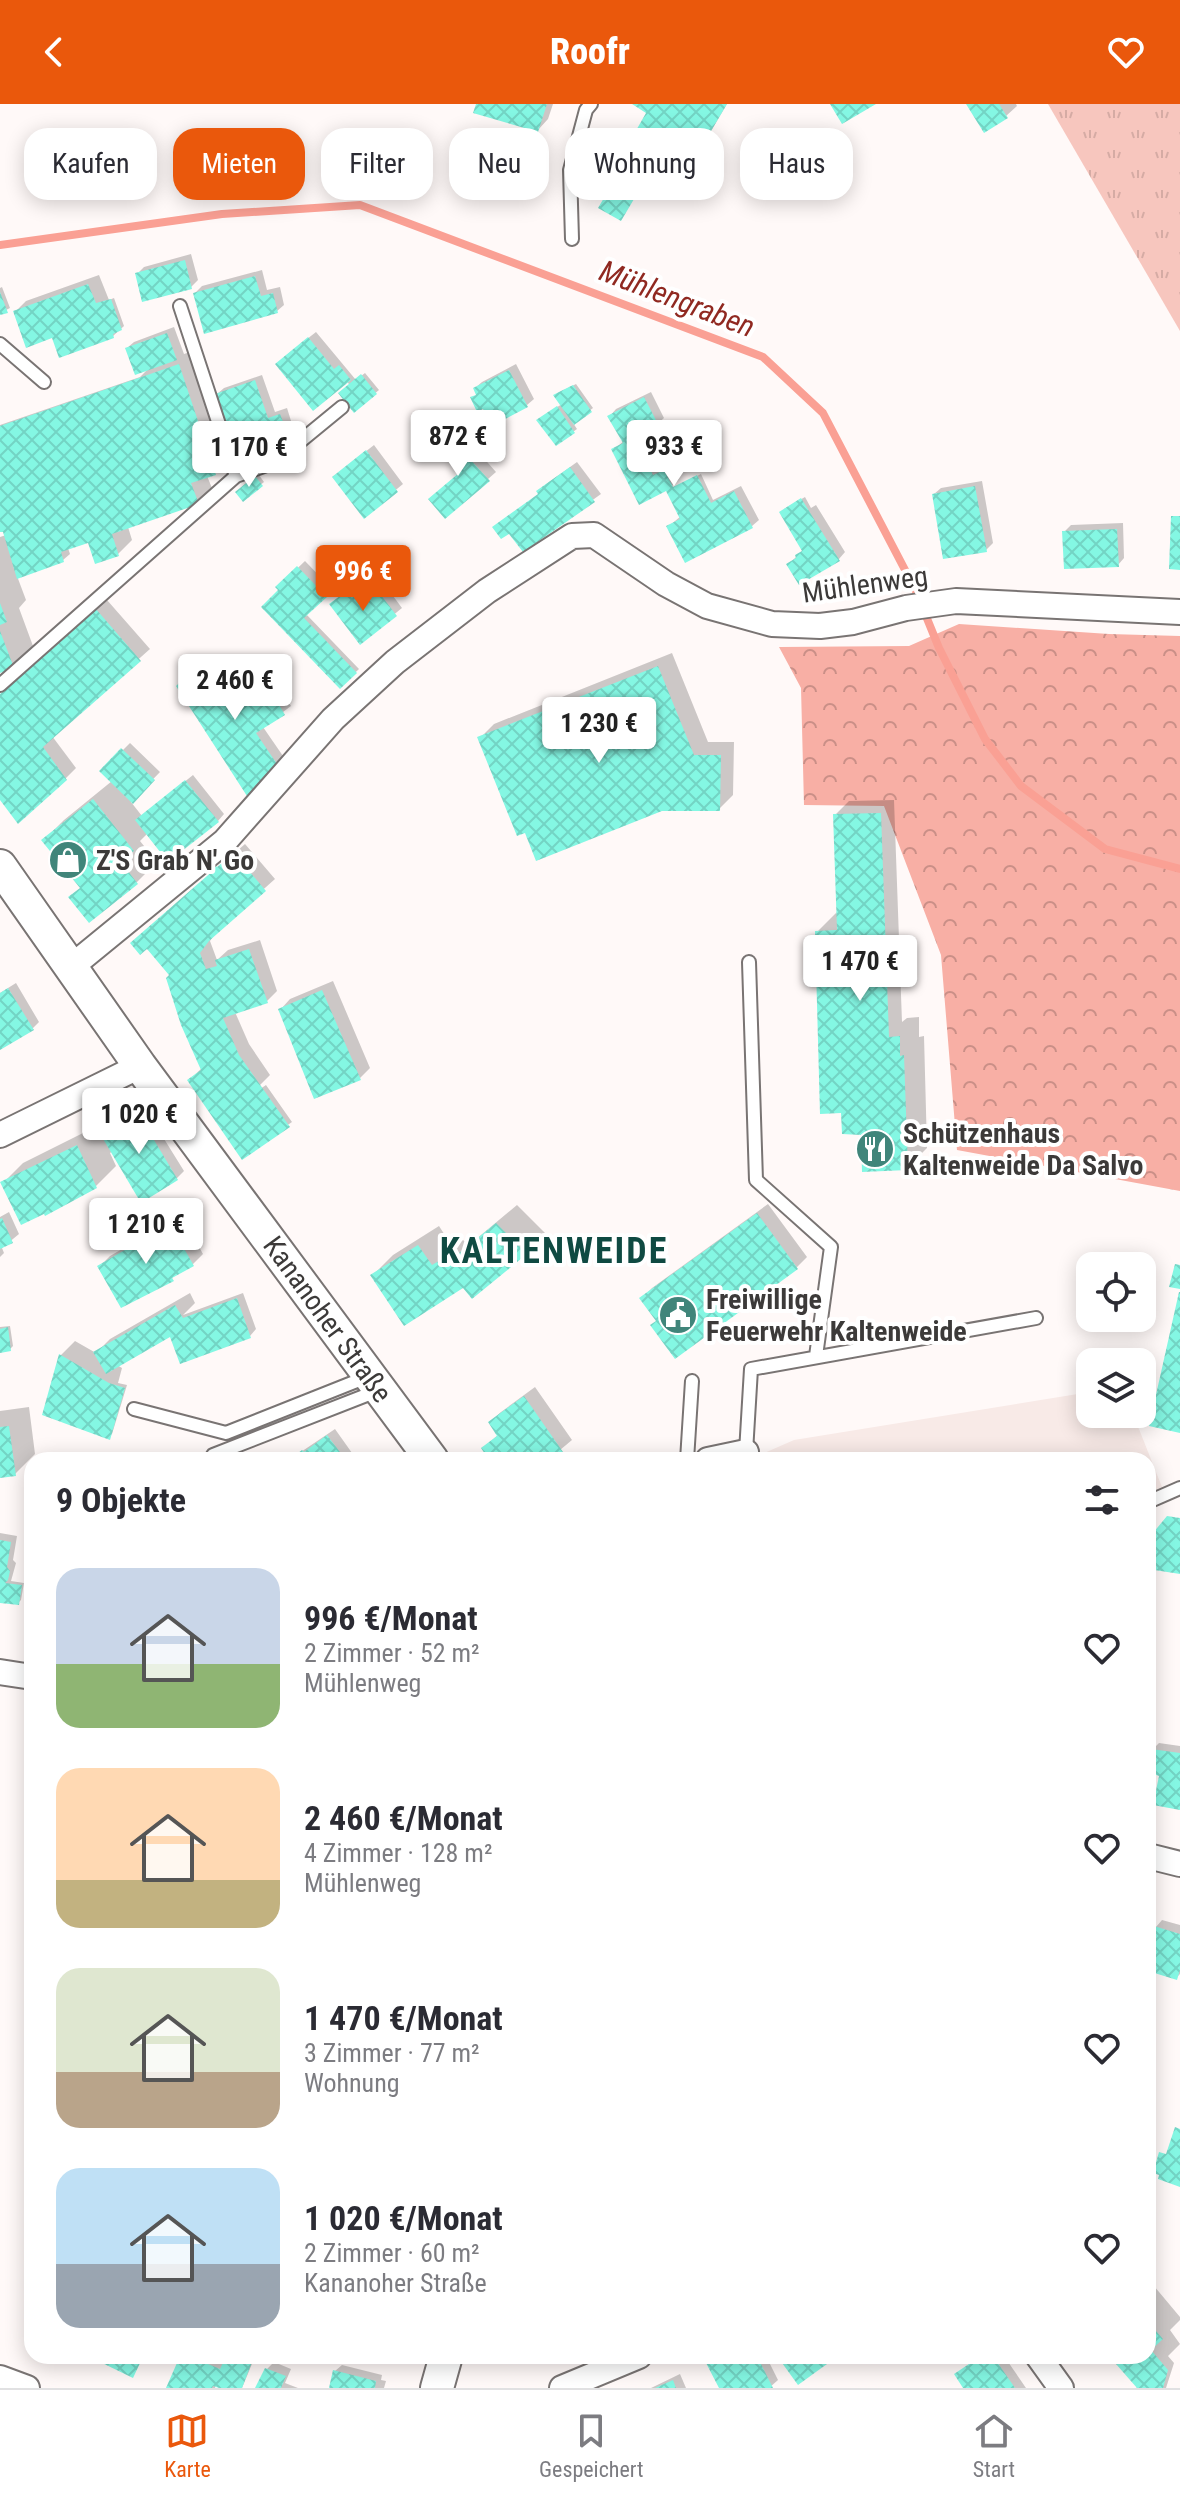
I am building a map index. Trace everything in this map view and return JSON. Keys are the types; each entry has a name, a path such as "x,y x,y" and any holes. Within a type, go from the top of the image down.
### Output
{"street":[{"name":"Mühlenweg","path":"71,967 225,841 333,719 395,662 487,591 572,536 594,535 666,584 707,606 772,624 820,626 853,622 906,608 956,601 1180,612"},
{"name":"Kananoher Straße","path":"0,866 140,1066 426,1452"},
{"path":"0,1135 140,1066"},
{"path":"0,1672 24,1676"},
{"path":"1156,1858 1180,1864"},
{"path":"437,2388 444,2364"},
{"path":"562,2388 620,2364"},
{"path":"1044,2364 1061,2388"},
{"path":"0,2378 27,2388"}],"lane":[{"path":"572,239 570,170 586,110 591,104"},
{"path":"180,306 236,476"},
{"path":"0,344 44,382"},
{"path":"0,685 236,476 275,462 342,407"},
{"path":"749,962 756,1180 831,1247 816,1356"},
{"path":"746,1452 751,1369 1036,1318"},
{"path":"688,1452 692,1381"},
{"path":"134,1409 226,1433 375,1383"},
{"path":"220,1452 375,1383"},
{"path":"1156,1498 1180,1488"}],"shaded area":[{"path":"1076,1394 1076,1428 1139,1428 1148,1452 766,1452 794,1440"},
{"path":"1156,1472 1162,1487 1156,1490"}],"green space":[{"path":"1048,104 1180,104 1180,331"},
{"path":"959,624 1180,636 1180,1191 957,1150 941,955 884,806 804,805 801,688 779,647 909,646"}],"building":[{"path":"476,104 547,104 539,128 524,128 473,113"},
{"path":"632,104 727,104 713,128 637,128 646,113"},
{"path":"830,104 876,104 842,124"},
{"path":"966,104 999,104 1008,118 984,133"},
{"path":"603,200 633,200 621,221 598,208"},
{"path":"185,260 192,289 142,302 135,273"},
{"path":"255,276 261,296 273,293 278,313 204,334 193,293"},
{"path":"88,284 96,303 111,299 122,330 113,334 114,338 59,358 52,338 26,348 13,311"},
{"path":"0,292 8,313 0,315"},
{"path":"167,333 177,360 135,375 125,348"},
{"path":"308,337 334,369 339,365 351,380 313,411 275,364"},
{"path":"179,364 216,475 191,483 199,504 112,534 119,556 95,564 88,543 61,552 64,562 17,579 3,532 0,532 0,426"},
{"path":"509,370 528,407 492,426 483,409 477,412 470,397 476,395 473,388"},
{"path":"361,374 377,394 354,413 338,393"},
{"path":"255,380 268,418 280,414 287,432 234,450 215,394"},
{"path":"573,385 592,412 574,425 553,395"},
{"path":"644,397 659,426 648,432 662,460 649,467 653,475 664,470 673,487 697,475 711,503 734,491 753,528 685,563 666,526 680,519 666,491 639,505 611,449 623,443 607,416"},
{"path":"557,406 575,433 556,446 536,420"},
{"path":"460,432 474,449 466,455 490,481 445,519 428,499 459,473 439,450"},
{"path":"366,450 398,492 364,519 332,477"},
{"path":"570,467 595,502 523,552 509,534 501,539 492,527"},
{"path":"255,476 263,486 243,502 235,492"},
{"path":"975,486 987,552 943,559 932,494"},
{"path":"801,498 840,561 799,585 786,564 802,551 779,512"},
{"path":"1171,516 1180,516 1180,570 1169,569"},
{"path":"1117,529 1119,567 1064,569 1062,531"},
{"path":"297,566 327,597 304,618 357,673 340,689 261,607 278,590 275,587"},
{"path":"374,586 397,616 360,645 329,604 348,590 356,600"},
{"path":"0,603 7,622 0,625"},
{"path":"95,608 141,661 43,747 67,780 18,824 0,800 0,694"},
{"path":"0,631 14,668 0,673"},
{"path":"200,663 220,695 258,668 285,715 256,733 277,764 247,796 176,686"},
{"path":"658,666 694,755 721,755 720,811 662,811 536,861 525,833 517,836 477,737"},
{"path":"121,748 155,780 133,804 99,771"},
{"path":"185,780 219,822 168,862 135,820"},
{"path":"93,799 134,851 120,861 138,884 89,923 68,897 80,888 41,840"},
{"path":"881,813 889,1037 900,1036 900,1056 904,1055 908,1170 862,1172 861,1135 842,1134 841,1113 820,1114 815,931 837,930 833,814"},
{"path":"234,853 266,891 209,941 200,953 206,969 217,966 215,960 249,949 268,1003 223,1018 239,1055 290,1127 242,1160 187,1080 201,1070 181,1025 166,978 169,975 147,949 140,955 130,943 215,869 213,863 217,867"},
{"path":"8,988 34,1030 0,1050 0,993"},
{"path":"322,990 361,1080 314,1099 278,1009"},
{"path":"136,1110 178,1180 141,1203 99,1132"},
{"path":"77,1145 97,1188 45,1216 21,1225 0,1182"},
{"path":"757,1213 798,1269 675,1359 650,1325 656,1321 639,1298"},
{"path":"0,1219 13,1243 0,1249"},
{"path":"496,1223 527,1254 472,1299 463,1288 404,1326 370,1275 418,1245 432,1265 442,1259 447,1263"},
{"path":"170,1224 194,1266 172,1278 174,1281 121,1308 97,1266"},
{"path":"1175,1264 1180,1265 1180,1289 1169,1287"},
{"path":"1180,1292 1180,1433 1156,1428 1156,1395"},
{"path":"237,1298 251,1338 180,1364 170,1337 106,1374 93,1352 175,1305 183,1318"},
{"path":"8,1327 11,1351 0,1353 0,1329"},
{"path":"59,1354 109,1383 125,1388 110,1440 42,1415"},
{"path":"524,1396 563,1452 484,1452 481,1448 497,1436 488,1422"},
{"path":"9,1426 16,1476 0,1478 0,1427"},
{"path":"327,1435 340,1452 304,1452"},
{"path":"1167,1516 1180,1518 1180,1574 1156,1570 1156,1529"},
{"path":"0,1540 11,1542 7,1567 10,1571 5,1583 22,1585 19,1605 0,1603"},
{"path":"1156,1750 1180,1753 1180,1810 1156,1806 1159,1776 1156,1775"},
{"path":"1156,1927 1180,1934 1177,1980 1156,1973"},
{"path":"1175,2127 1180,2129 1180,2187 1158,2179 1156,2162 1159,2152 1166,2154"},
{"path":"1156,2331 1163,2339 1156,2345"},
{"path":"1156,2356 1168,2370 1163,2388 1137,2388 1116,2364 1156,2364"},
{"path":"104,2364 140,2364 133,2378"},
{"path":"176,2364 208,2364 220,2369 222,2364 251,2364 242,2388 166,2388"},
{"path":"707,2364 761,2364 773,2388 719,2388"},
{"path":"783,2364 827,2364 798,2385"},
{"path":"969,2364 998,2364 1015,2388 963,2388 954,2374"},
{"path":"265,2368 286,2376 281,2388 255,2388"},
{"path":"333,2370 376,2381 375,2388 329,2388"},
{"path":"673,2380 676,2388 655,2388"}],"waterway":[{"name":"Mühlengraben","path":"0,245 222,214 360,205 763,357 823,413 915,589 939,648 985,739 1021,786 1105,849 1180,869"}],"place":[{"name":"Z'S Grab N' Go","path":"68,860"},
{"name":"Schützenhaus Kaltenweide Da Salvo","path":"875,1149"},
{"name":"Freiwillige Feuerwehr Kaltenweide","path":"678,1315"}],"district":[{"name":"KALTENWEIDE","path":"554,1250"}]}
